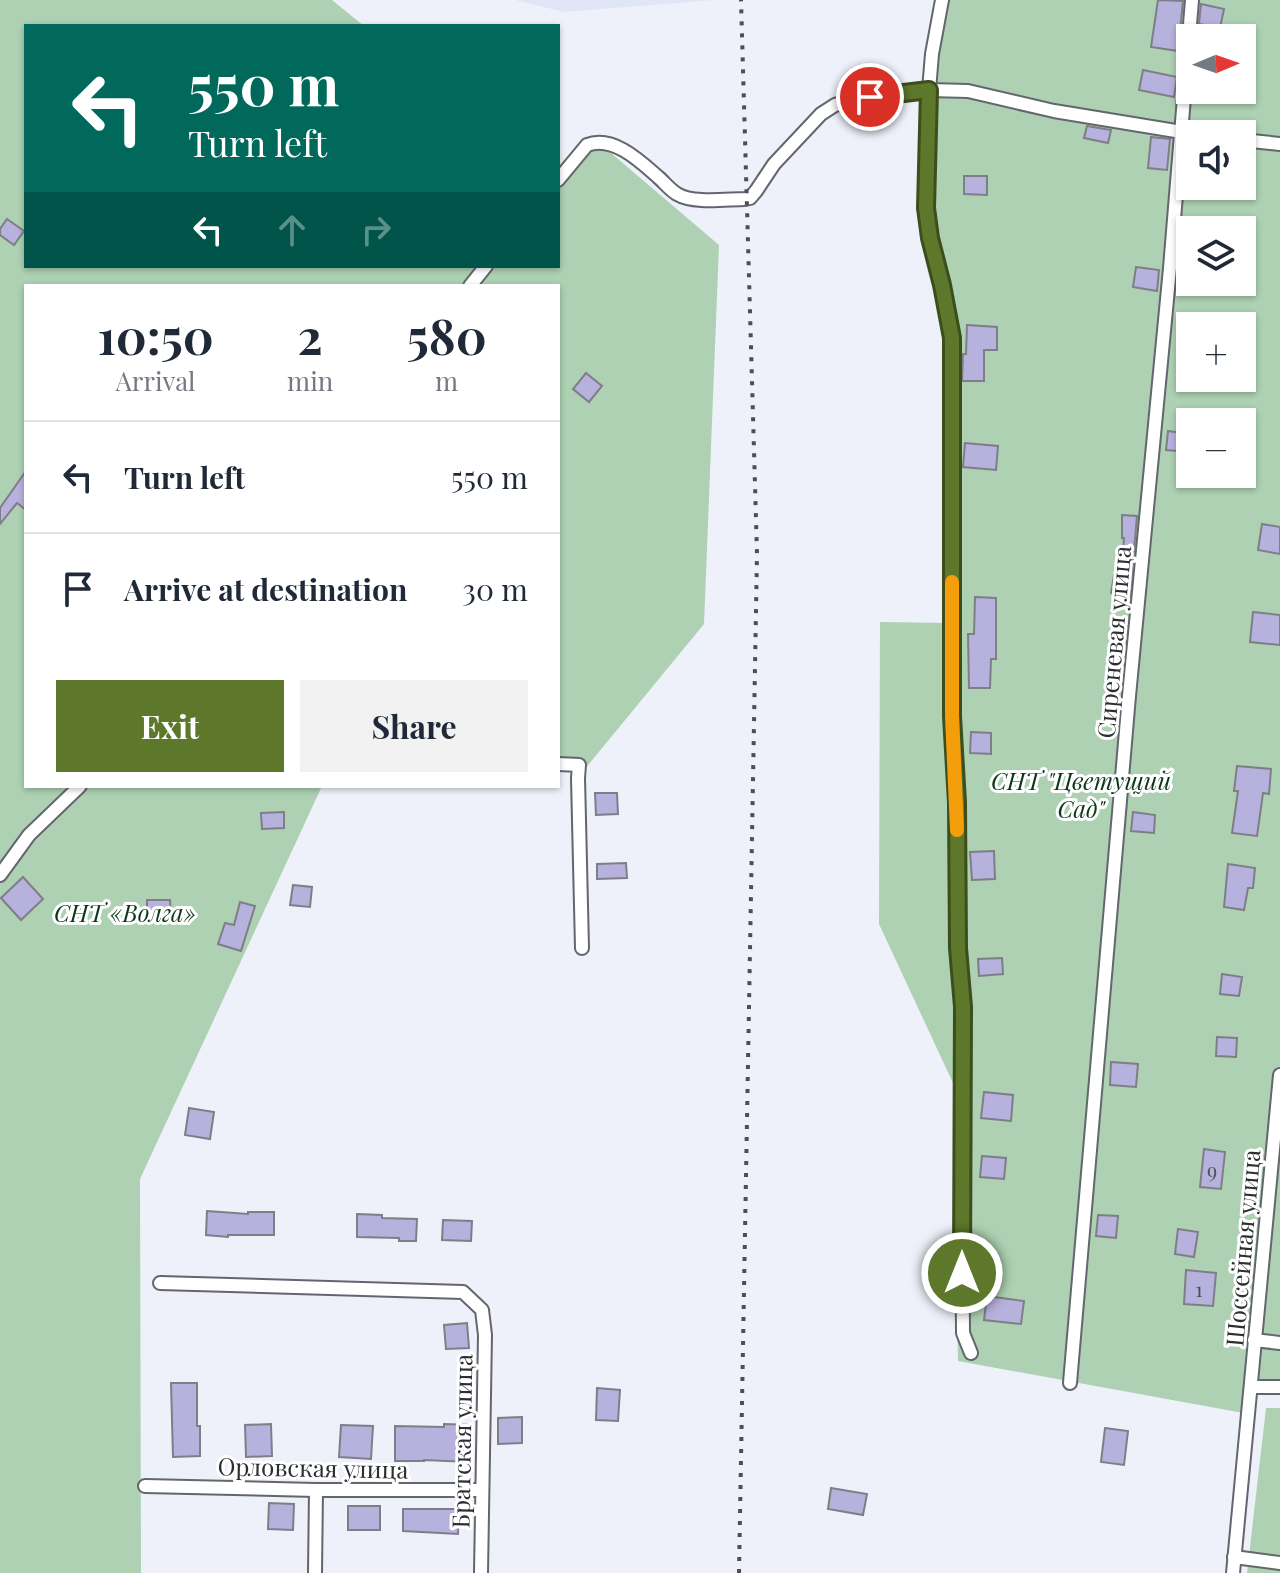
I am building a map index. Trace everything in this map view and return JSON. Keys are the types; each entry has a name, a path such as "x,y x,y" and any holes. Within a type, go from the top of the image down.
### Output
{"street":[{"path":"942,0 929,90 926,208 952,338 952,716 957,803 958,948 963,1007 963,1333 971,1353"},
{"name":"Сиреневая улица","path":"1188,120 1192,0"},
{"path":"560,178 587,145 607,143 625,151 677,194 689,199 750,198 774,164 821,114 835,105 851,100 929,90 968,91 1054,111 1176,131"},
{"path":"1256,141 1280,144"},
{"name":"Сиреневая улица","path":"1070,1383 1127,727 1179,200"},
{"path":"472,284 484,268"},
{"path":"560,764 579,765 582,948"},
{"path":"0,875 29,835 78,788"},
{"name":"Шоссейная улица","path":"1233,1573 1280,1075"},
{"name":"Братская улица","path":"160,1283 463,1292 482,1310 485,1335 481,1573"},
{"path":"1254,1340 1280,1343"},
{"path":"1251,1387 1280,1387"},
{"name":"Орловская улица","path":"145,1486 481,1490"},
{"path":"315,1573 316,1490"},
{"path":"1234,1557 1280,1563"}],"shaded area":[{"path":"515,0 715,0 564,12"}],"green space":[{"name":"СНТ «Волга»","path":"0,0 332,0 362,24 24,24 24,268 560,268 560,172 591,136 719,245 704,624 584,770 560,770 560,284 24,284 24,788 321,788 140,1179 141,1573 0,1573"},
{"name":"СНТ \"Цветущий Сад\"","path":"939,0 1280,0 1280,1382 1255,1380 1249,1414 958,1361 953,1083 879,924 880,622 952,623 948,344 922,230 924,85"},
{"path":"1266,1408 1280,1408 1280,1573 1247,1573"}],"building":[{"path":"1158,0 1183,1 1181,24 1176,24 1176,51 1151,47"},
{"path":"1201,4 1224,9 1221,24 1199,24"},
{"path":"1143,70 1176,77 1174,97 1139,90"},
{"path":"1087,126 1111,130 1108,143 1084,138"},
{"path":"1151,137 1170,139 1167,170 1148,168"},
{"path":"964,176 987,176 987,195 964,194"},
{"path":"7,219 24,231 14,245 0,235 0,229"},
{"path":"1136,267 1159,270 1157,291 1133,287"},
{"path":"967,325 997,327 997,350 984,350 984,381 962,381"},
{"path":"586,373 602,386 589,402 573,389"},
{"path":"1168,431 1176,432 1176,451 1166,450"},
{"path":"965,443 998,446 996,470 963,467"},
{"path":"24,474 24,508 17,503 0,524 0,508"},
{"path":"1122,515 1137,516 1130,596 1111,593 1114,576 1121,577"},
{"path":"1262,524 1280,527 1280,554 1258,550"},
{"path":"975,597 996,598 996,659 991,659 990,688 969,688 968,634 974,634"},
{"path":"1253,612 1280,615 1280,645 1250,642"},
{"path":"971,732 991,733 991,754 970,753"},
{"path":"1237,766 1271,769 1269,794 1263,793 1257,836 1232,833 1238,791 1234,791"},
{"path":"595,793 617,793 618,814 596,815"},
{"path":"284,812 284,828 262,829 261,813"},
{"path":"1133,812 1155,815 1154,833 1131,831"},
{"path":"994,851 995,879 972,880 970,852"},
{"path":"626,863 627,878 597,879 597,864"},
{"path":"1228,864 1255,868 1253,888 1248,888 1244,910 1224,907"},
{"path":"23,877 43,899 21,920 1,898"},
{"path":"293,885 312,887 310,907 290,905"},
{"path":"147,900 170,900 171,915 147,915"},
{"path":"240,902 255,906 241,951 218,944 225,923 234,925"},
{"path":"1002,958 1003,974 979,976 978,959"},
{"path":"1222,974 1242,977 1239,996 1220,994"},
{"path":"1217,1037 1237,1038 1236,1057 1216,1056"},
{"path":"1111,1062 1138,1064 1136,1087 1110,1085"},
{"path":"984,1092 1013,1095 1011,1121 981,1118"},
{"path":"189,1108 214,1112 210,1139 185,1135"},
{"path":"1204,1149 1225,1152 1221,1189 1200,1187"},
{"path":"982,1156 1006,1158 1004,1179 980,1177"},
{"path":"207,1211 274,1212 274,1235 206,1235"},
{"path":"357,1214 417,1219 416,1241 357,1237"},
{"path":"1098,1215 1118,1216 1116,1238 1096,1236"},
{"path":"443,1220 472,1221 471,1241 442,1240"},
{"path":"1178,1229 1198,1232 1194,1257 1175,1254"},
{"path":"1186,1270 1216,1273 1213,1306 1184,1304"},
{"path":"987,1296 1024,1301 1021,1324 984,1320"},
{"path":"467,1323 469,1348 446,1349 444,1325"},
{"path":"171,1383 197,1383 200,1456 173,1457"},
{"path":"597,1388 620,1390 618,1421 596,1420"},
{"path":"522,1417 522,1443 498,1444 498,1418"},
{"path":"271,1424 272,1456 246,1457 245,1425"},
{"path":"444,1424 471,1425 469,1462 395,1461 395,1426 444,1427"},
{"path":"341,1425 373,1426 371,1459 339,1457"},
{"path":"1105,1428 1128,1431 1124,1465 1101,1462"},
{"path":"831,1488 867,1494 863,1515 828,1509"},
{"path":"269,1503 294,1504 293,1530 268,1529"},
{"path":"348,1506 380,1506 380,1530 348,1530"},
{"path":"403,1509 459,1509 458,1534 403,1531"}],"railway":[{"path":"739,1573 757,554 741,0"}],"slow traffic":[{"path":"952,582 952,716 957,830"}],"route":[{"path":"870,97 929,90 926,208 952,338 952,716 957,803 958,948 963,1007 962,1273"}]}
